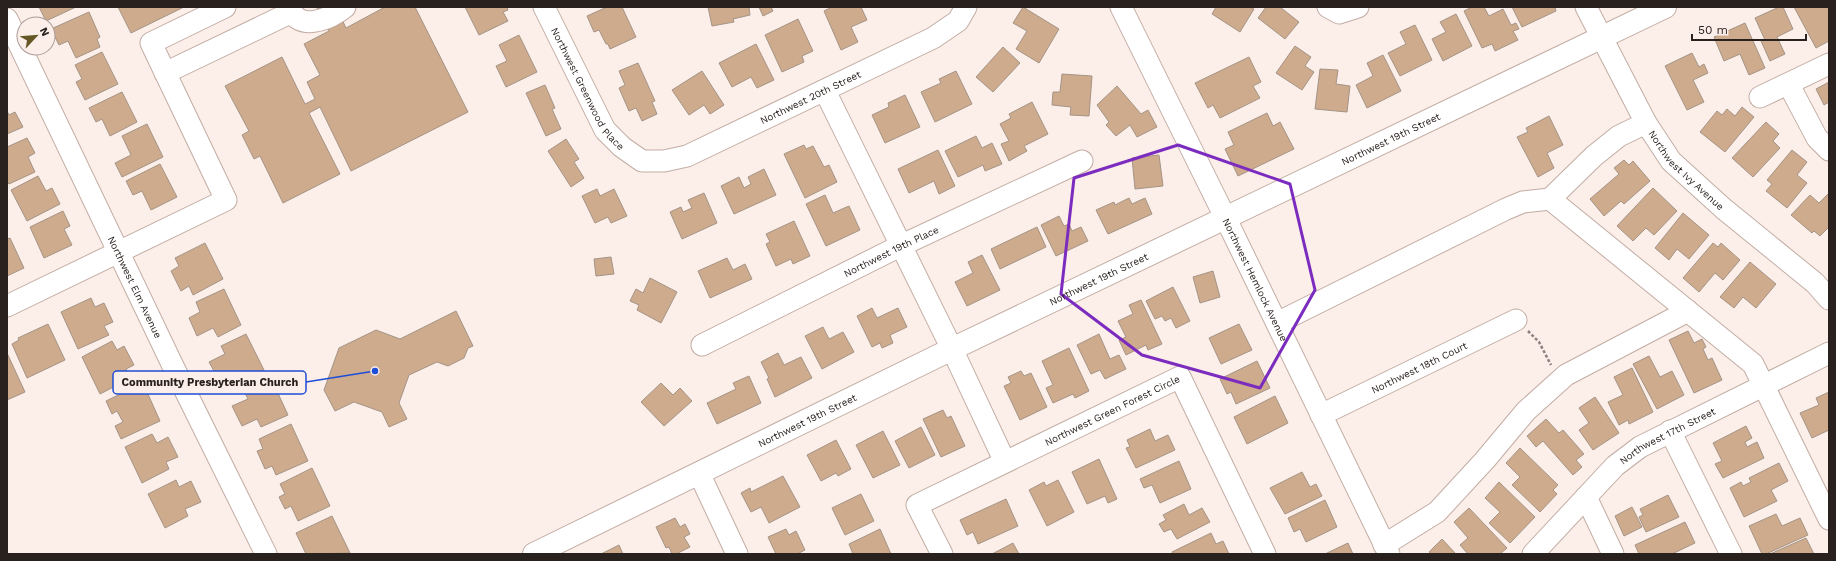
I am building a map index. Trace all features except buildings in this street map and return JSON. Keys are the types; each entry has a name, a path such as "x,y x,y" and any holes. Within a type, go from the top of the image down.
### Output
{"main road":[{"name":"Northwest 19th Street","path":"537,553 952,350 1664,7"}],"street":[{"path":"7,306 226,200 151,43 225,7"},
{"path":"165,73 291,9 299,19 310,22 320,21 345,7"},
{"name":"Northwest Greenwood Place","path":"544,7 605,130 622,147 642,161"},
{"name":"Northwest 20th Street","path":"642,161 664,161 687,156 825,91 934,38 958,21 966,7"},
{"name":"Northwest Hemlock Avenue","path":"1121,7 1277,323 1386,550"},
{"path":"1333,10 1358,7"},
{"name":"Northwest Ivy Avenue","path":"1586,7 1646,123 1671,161 1724,209 1815,283 1829,299"},
{"name":"Northwest Elm Avenue","path":"7,19 266,554"},
{"path":"1760,97 1789,85 1829,64"},
{"path":"1789,85 1817,138 1829,150"},
{"path":"825,91 952,350 1005,462"},
{"path":"1277,323 1506,209 1523,202 1550,199 1594,156 1619,136 1646,123"},
{"name":"Northwest 19th Place","path":"702,345 900,246 1082,161"},
{"path":"1550,199 1752,364 1829,519"},
{"path":"1386,550 1437,512 1485,460 1526,411 1566,375 1688,312"},
{"name":"Northwest 18th Court","path":"1321,415 1516,320"},
{"name":"Northwest 17th Street","path":"1533,554 1615,466 1640,447 1829,353"},
{"name":"Northwest Green Forest Circle","path":"942,554 917,505 1180,377 1264,554"},
{"path":"1670,431 1731,554"},
{"path":"699,473 737,554"},
{"path":"1586,497 1614,554"}],"path":[{"path":"1516,320 1539,342 1559,382"}],"highlighted area":[{"path":"1178,145 1290,184 1315,290 1260,388 1142,355 1061,294 1074,178"}],"place":[{"name":"Community Presbyterian Church","path":"375,371"}]}
